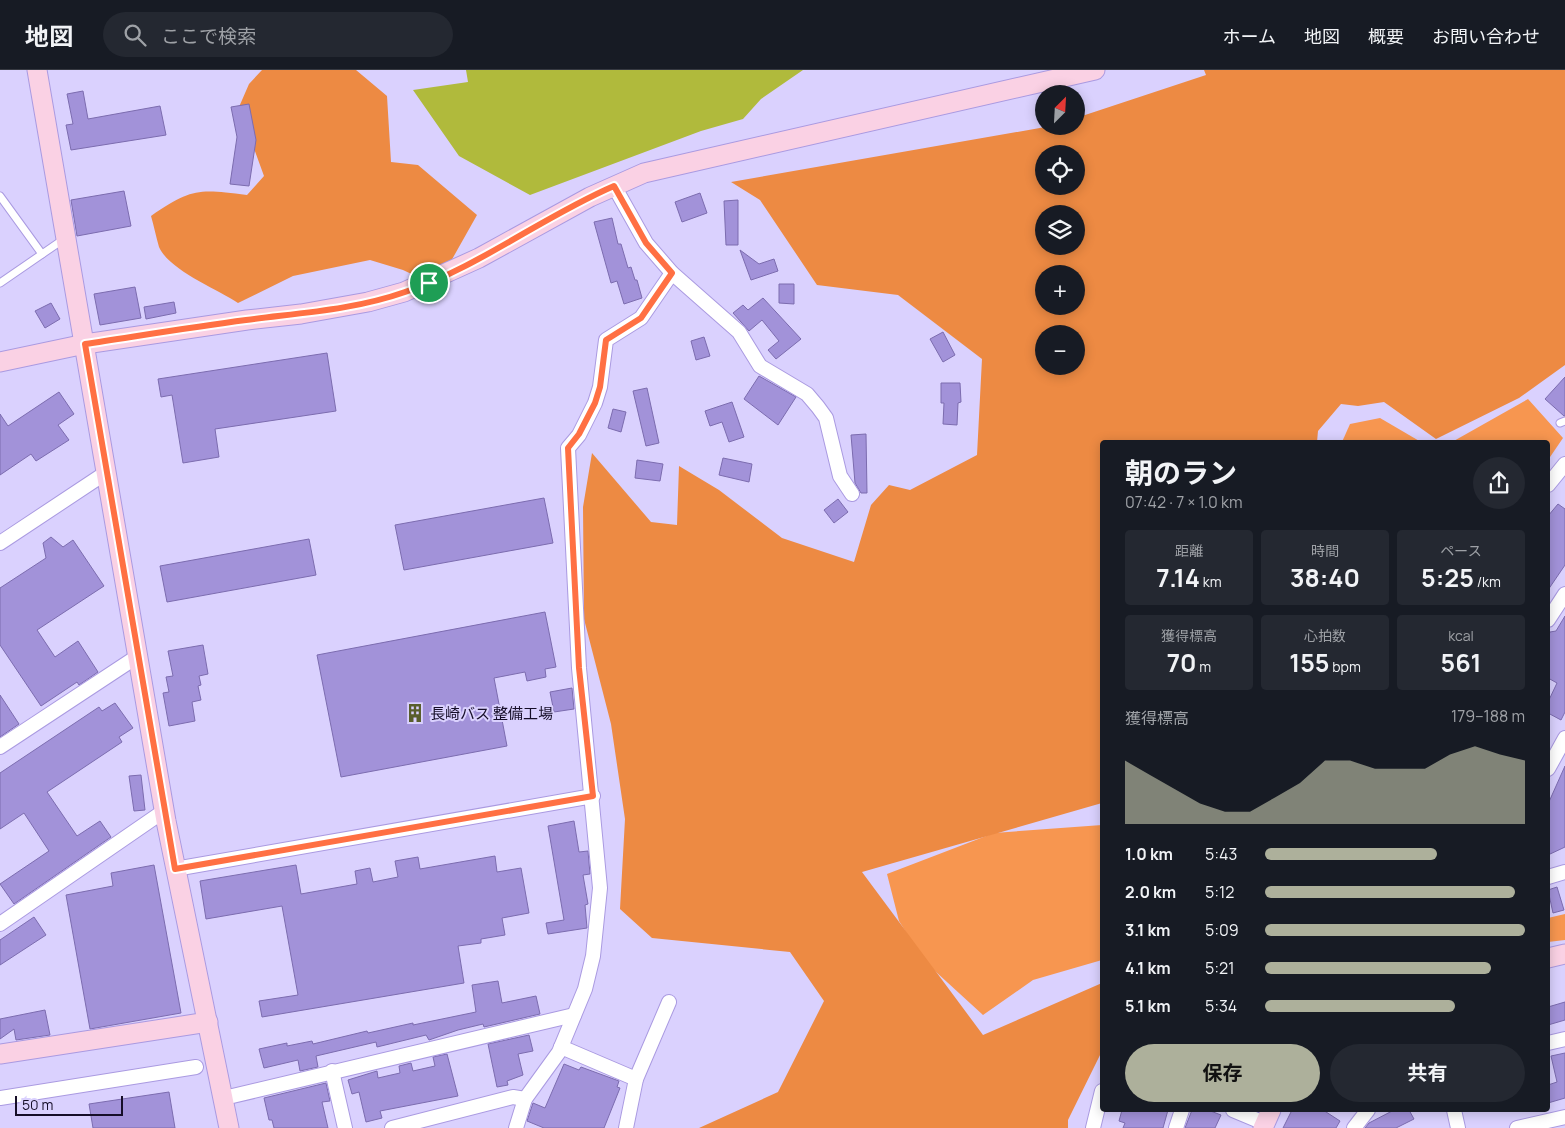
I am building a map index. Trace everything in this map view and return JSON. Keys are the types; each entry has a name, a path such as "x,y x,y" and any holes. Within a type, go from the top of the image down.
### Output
{"street":[{"path":"37,70 164,811 230,1128"},
{"path":"0,362 85,344 301,314 368,302 404,292 479,258 566,209 644,173 1095,70"},
{"path":"614,186 646,243 672,273 739,332 760,366 807,394 818,407 826,418 840,476 852,494"},
{"path":"516,1128 525,1099 561,1047 591,968 600,888 593,796 579,668 568,448 579,434 595,403 600,387 606,340 641,318 672,273"},
{"path":"1550,483 1565,464"},
{"path":"0,543 107,472"},
{"path":"1550,617 1565,594"},
{"path":"0,747 138,656"},
{"path":"1550,764 1565,738"},
{"path":"175,869 593,796"},
{"path":"0,924 164,811"},
{"path":"1550,876 1565,872"},
{"path":"1550,958 1565,954"},
{"path":"626,1128 636,1079 669,1002"},
{"path":"224,1098 574,1015"},
{"path":"0,1054 208,1022"},
{"path":"1550,1043 1565,1039"},
{"path":"561,1047 636,1079"},
{"path":"0,1098 196,1067"},
{"path":"332,1071 345,1128"},
{"path":"392,1128 513,1097 525,1099"},
{"path":"1093,1128 1100,1099"},
{"path":"1176,1128 1181,1112"},
{"path":"1240,1112 1266,1120"},
{"path":"1354,1128 1366,1112"},
{"path":"1454,1112 1458,1128"},
{"path":"1517,1128 1565,1116"}],"lane":[{"path":"0,196 42,254"},
{"path":"0,283 66,238"}],"shaded area":[{"path":"262,70 356,70 387,96 391,162 418,165 477,215 437,286 403,270 370,260 293,276 238,303 183,271 164,255 159,247 151,216 186,195 217,192 247,195 264,176 239,107 249,84"},
{"path":"466,70 803,70 761,99 743,119 701,131 530,195 459,156 413,90 468,82"},
{"path":"1204,70 1565,70 1565,365 1519,398 1436,439 1384,402 1358,406 1341,404 1318,431 1317,440 1100,440 1100,804 862,872 983,1035 1100,984 1100,1055 1068,1120 1068,1128 699,1128 778,1092 824,1001 790,952 652,938 620,909 625,819 611,724 584,619 583,507 592,453 651,522 677,525 679,466 719,490 782,538 854,562 871,505 889,485 910,490 977,455 982,359 898,295 817,285 760,200 731,182 1035,129 1035,135 1085,135 1085,115 1206,75"},
{"path":"1528,399 1563,438 1550,457 1550,440 1456,440"},
{"path":"1380,418 1418,440 1343,440 1350,424"},
{"path":"1100,825 1100,961 1033,980 983,1015 924,961 899,921 887,874 994,833"},
{"path":"1565,914 1565,940 1550,942 1550,918"}],"building":[{"path":"83,91 88,119 160,106 166,135 71,150 66,125 73,124 67,94"},
{"path":"249,104 256,140 249,186 230,184 237,137 231,107"},
{"path":"124,191 131,226 77,236 71,200"},
{"path":"700,193 707,213 682,222 675,202"},
{"path":"738,200 738,245 726,245 724,201"},
{"path":"612,218 618,244 621,244 628,268 631,267 635,280 637,280 642,298 624,304 617,281 611,283 594,222"},
{"path":"740,250 759,264 774,259 778,271 751,280"},
{"path":"779,284 794,284 794,304 779,303"},
{"path":"135,287 141,318 100,325 94,294"},
{"path":"763,298 801,339 776,359 768,350 779,341 762,320 749,331 733,313 743,305 748,310"},
{"path":"174,302 176,313 146,319 144,307"},
{"path":"51,303 60,319 45,328 35,311"},
{"path":"943,332 955,355 943,362 930,339"},
{"path":"704,337 710,356 696,360 691,341"},
{"path":"327,353 336,411 215,429 219,457 183,463 172,395 161,397 158,379"},
{"path":"759,376 796,397 778,425 744,399"},
{"path":"1565,377 1565,416 1564,416 1545,399"},
{"path":"941,383 960,383 961,402 958,403 957,425 943,424 944,403 941,403"},
{"path":"647,388 659,443 646,446 633,391"},
{"path":"59,392 74,414 58,425 69,440 36,461 31,454 0,475 0,414 8,426"},
{"path":"732,402 744,437 729,442 722,422 710,426 705,411"},
{"path":"613,409 626,412 621,432 608,428"},
{"path":"866,434 867,493 861,493 855,483 851,435"},
{"path":"723,458 752,464 749,482 719,475"},
{"path":"637,460 663,464 660,481 635,478"},
{"path":"544,498 553,543 404,570 395,525"},
{"path":"838,499 848,512 834,523 824,510"},
{"path":"1558,504 1565,509 1565,565 1550,587 1550,514"},
{"path":"51,537 63,547 73,540 104,586 37,630 55,657 78,641 98,672 79,685 77,682 41,706 0,645 0,588 46,558 43,543"},
{"path":"309,539 316,575 167,602 160,566"},
{"name":"長崎バス 整備工場","path":"545,612 556,667 545,669 546,677 527,681 525,672 494,678 507,746 341,777 317,655"},
{"path":"1565,616 1565,712 1561,720 1550,714 1550,698 1557,683 1550,679 1550,632 1556,631"},
{"path":"203,645 208,674 199,676 201,685 198,686 201,700 192,702 195,721 169,726 163,693 169,692 166,677 173,676 168,651"},
{"path":"572,688 574,709 554,712 550,692"},
{"path":"0,695 19,724 0,737"},
{"path":"115,703 133,728 119,737 122,742 47,792 77,836 100,821 111,837 14,904 0,884 49,851 24,813 0,829 0,773 99,707 102,711"},
{"path":"1565,766 1565,847 1550,854 1550,800"},
{"path":"141,775 145,810 134,811 129,776"},
{"path":"574,821 579,852 588,851 590,874 583,875 588,904 585,905 587,928 548,934 546,923 564,920 548,826"},
{"path":"495,856 497,872 521,868 529,913 502,918 505,935 481,939 481,943 458,946 464,983 262,1017 259,1001 298,995 282,906 206,919 200,881 296,865 301,894 357,884 355,871 370,868 373,882 398,877 395,861 418,857 420,869"},
{"path":"154,865 181,1013 90,1029 66,895 113,886 111,873"},
{"path":"1557,887 1564,910 1553,913 1550,889"},
{"path":"34,917 46,935 0,965 0,940"},
{"path":"498,981 502,1003 536,996 540,1014 484,1027 483,1024 429,1040 426,1035 377,1047 376,1042 316,1056 318,1067 300,1071 298,1060 264,1068 259,1049 287,1043 287,1046 312,1041 313,1044 367,1031 368,1033 476,1012 472,985"},
{"path":"1565,1002 1565,1020 1550,1024 1550,1006"},
{"path":"45,1010 50,1035 16,1040 14,1029 0,1039 0,1019"},
{"path":"529,1035 533,1051 518,1054 523,1075 507,1081 508,1085 497,1087 488,1044"},
{"path":"1565,1053 1565,1098 1550,1102 1550,1084 1557,1082 1551,1056"},
{"path":"447,1054 458,1096 380,1111 382,1118 366,1122 359,1092 352,1094 348,1080 377,1071 378,1078 400,1073 399,1066 411,1063 413,1071 435,1066 433,1057"},
{"path":"564,1064 579,1070 581,1067 619,1081 617,1087 620,1088 604,1128 544,1128 527,1121 533,1103 545,1108"},
{"path":"326,1083 330,1101 322,1102 328,1128 274,1128 272,1120 269,1120 264,1098"},
{"path":"169,1092 175,1128 93,1128 89,1104"},
{"path":"1121,1112 1167,1112 1163,1128 1123,1128 1125,1123 1119,1121"},
{"path":"1191,1112 1213,1112 1221,1115 1215,1128 1185,1128"},
{"path":"1291,1112 1326,1112 1340,1121 1336,1128 1283,1128"},
{"path":"1390,1112 1410,1112 1414,1119 1396,1128 1365,1128 1369,1123"}],"place":[{"name":"長崎バス 整備工場","path":"415,713"}],"route":[{"path":"614,186 646,243 672,273 641,318 606,340 600,387 595,403 579,434 568,448 579,668 593,796 175,869 85,344 301,314 368,302 429,283 479,258 590,196 614,186"}]}
